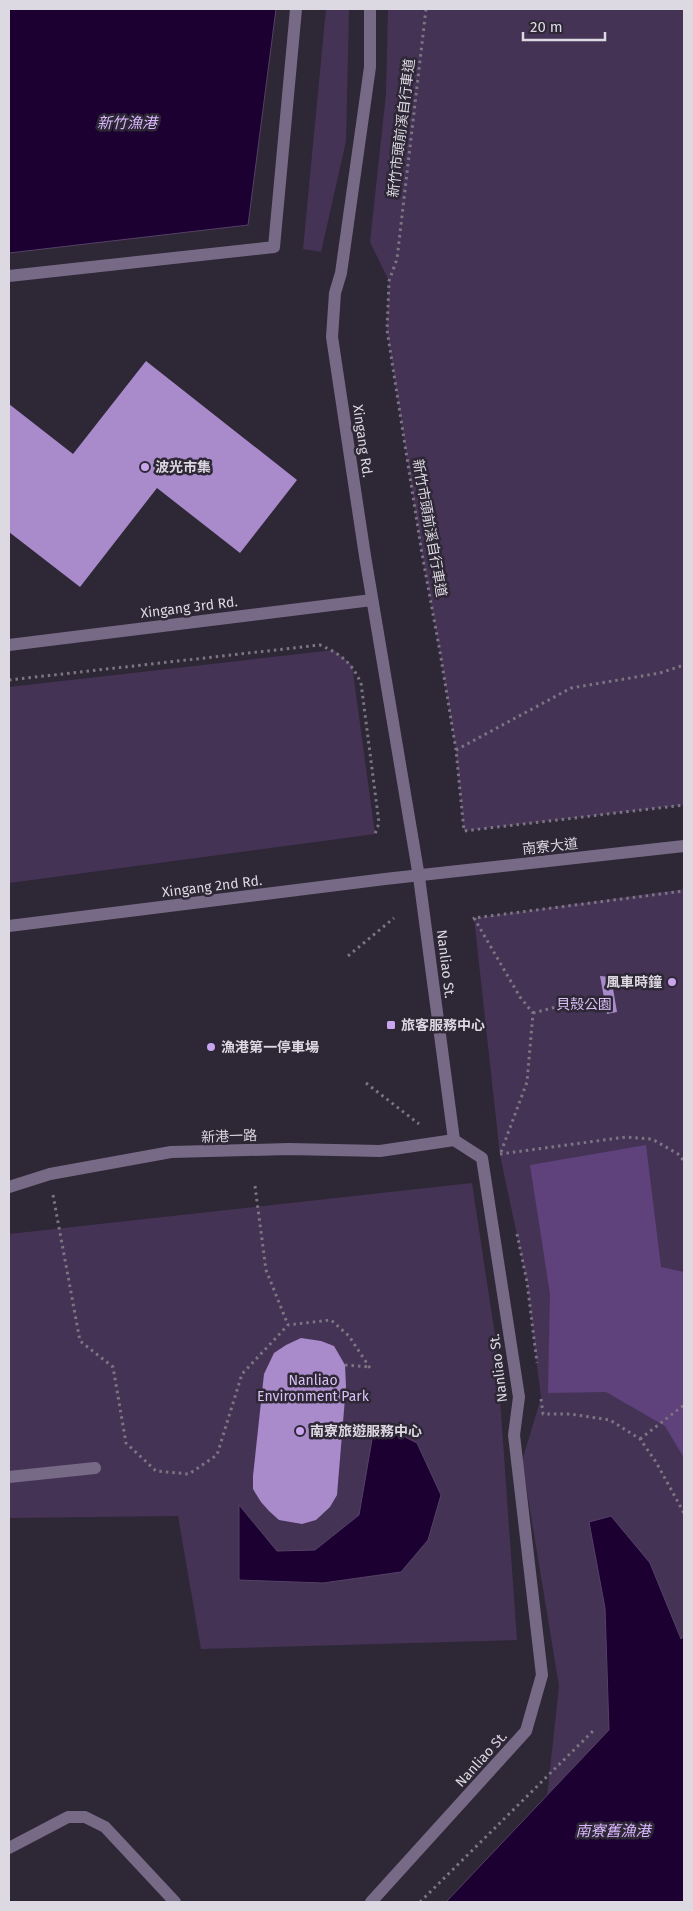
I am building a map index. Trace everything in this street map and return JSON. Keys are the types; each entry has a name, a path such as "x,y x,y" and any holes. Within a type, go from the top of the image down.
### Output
{"street":[{"path":"9,276 274,247 296,9"},
{"name":"Xingang Rd.","path":"370,9 370,67 341,273 335,293 332,337 372,600 419,876"},
{"name":"Xingang 3rd Rd.","path":"9,645 372,600"},
{"name":"南寮大道","path":"419,876 684,846"},
{"name":"Xingang 2nd Rd.","path":"9,926 419,876"},
{"name":"Nanliao St.","path":"371,1902 526,1731 542,1675 514,1435 519,1397 482,1158 454,1140 419,876"},
{"name":"新港一路","path":"9,1187 50,1174 171,1152 289,1149 380,1150 454,1140"},
{"path":"9,1477 95,1468"},
{"path":"9,1848 68,1817 85,1817 105,1827 175,1902"}],"path":[{"name":"新竹市頭前溪自行車道","path":"426,9 397,259 389,281 387,330 422,554 456,750 464,830 684,806"},
{"path":"9,680 320,645 334,650 352,665 361,683 379,823 375,834"},
{"path":"456,750 571,688 660,673 684,665"},
{"path":"684,891 474,918 520,997 533,1013 527,1082 500,1154 626,1137 652,1139 678,1154 684,1161"},
{"path":"348,956 394,918"},
{"path":"533,1013 579,1001"},
{"path":"366,1083 427,1129"},
{"path":"50,1174 54,1209 80,1341 113,1367 126,1443 156,1471 189,1474 217,1455 242,1374 288,1324 331,1320 349,1336 370,1368 345,1365"},
{"path":"255,1186 266,1270 288,1324"},
{"path":"640,1438 684,1405"},
{"path":"543,1414 570,1414 610,1420 640,1438 656,1462 684,1513"},
{"path":"420,1902 594,1730"}],"green space":[{"path":"326,9 349,9 346,141 321,252 303,249"},
{"path":"388,9 684,9 684,805 464,831 456,750 422,554 387,330 389,281 370,242 386,94"},
{"path":"334,650 352,665 375,834 9,883 9,687"},
{"name":"貝殼公園","path":"684,889 684,1636 681,1640 650,1563 611,1516 589,1522 605,1608 609,1730 547,1797 559,1686 522,1461 541,1398 527,1282 500,1155 474,918"},
{"name":"Nanliao Environment Park","path":"472,1183 496,1342 517,1640 201,1649 178,1516 9,1518 9,1234"}],"shaded area":[{"path":"646,1145 661,1267 684,1272 684,1458 665,1426 606,1392 548,1393 550,1294 530,1165"}],"water":[{"name":"新竹漁港","path":"9,9 276,9 248,225 9,253"},
{"path":"375,1422 417,1443 441,1495 428,1540 401,1572 323,1583 239,1580 239,1505 277,1551 315,1550 359,1515"},
{"name":"南寮舊漁港","path":"611,1516 650,1563 681,1639 684,1636 684,1902 446,1902 609,1730 605,1608 589,1522"}],"building":[{"name":"波光市集","path":"146,361 297,480 240,553 157,488 80,587 9,532 9,404 73,454"},
{"path":"600,976 611,977 617,1012 607,1014"},
{"name":"南寮旅遊服務中心","path":"301,1338 321,1341 334,1346 345,1365 346,1386 337,1495 330,1507 316,1520 302,1524 279,1520 261,1502 253,1489 264,1374 274,1353"}],"place":[{"name":"波光市集","path":"145,467"},
{"name":"風車時鐘","path":"672,982"},
{"name":"旅客服務中心","path":"391,1025"},
{"name":"漁港第一停車場","path":"211,1047"},
{"name":"南寮旅遊服務中心","path":"300,1431"}]}
